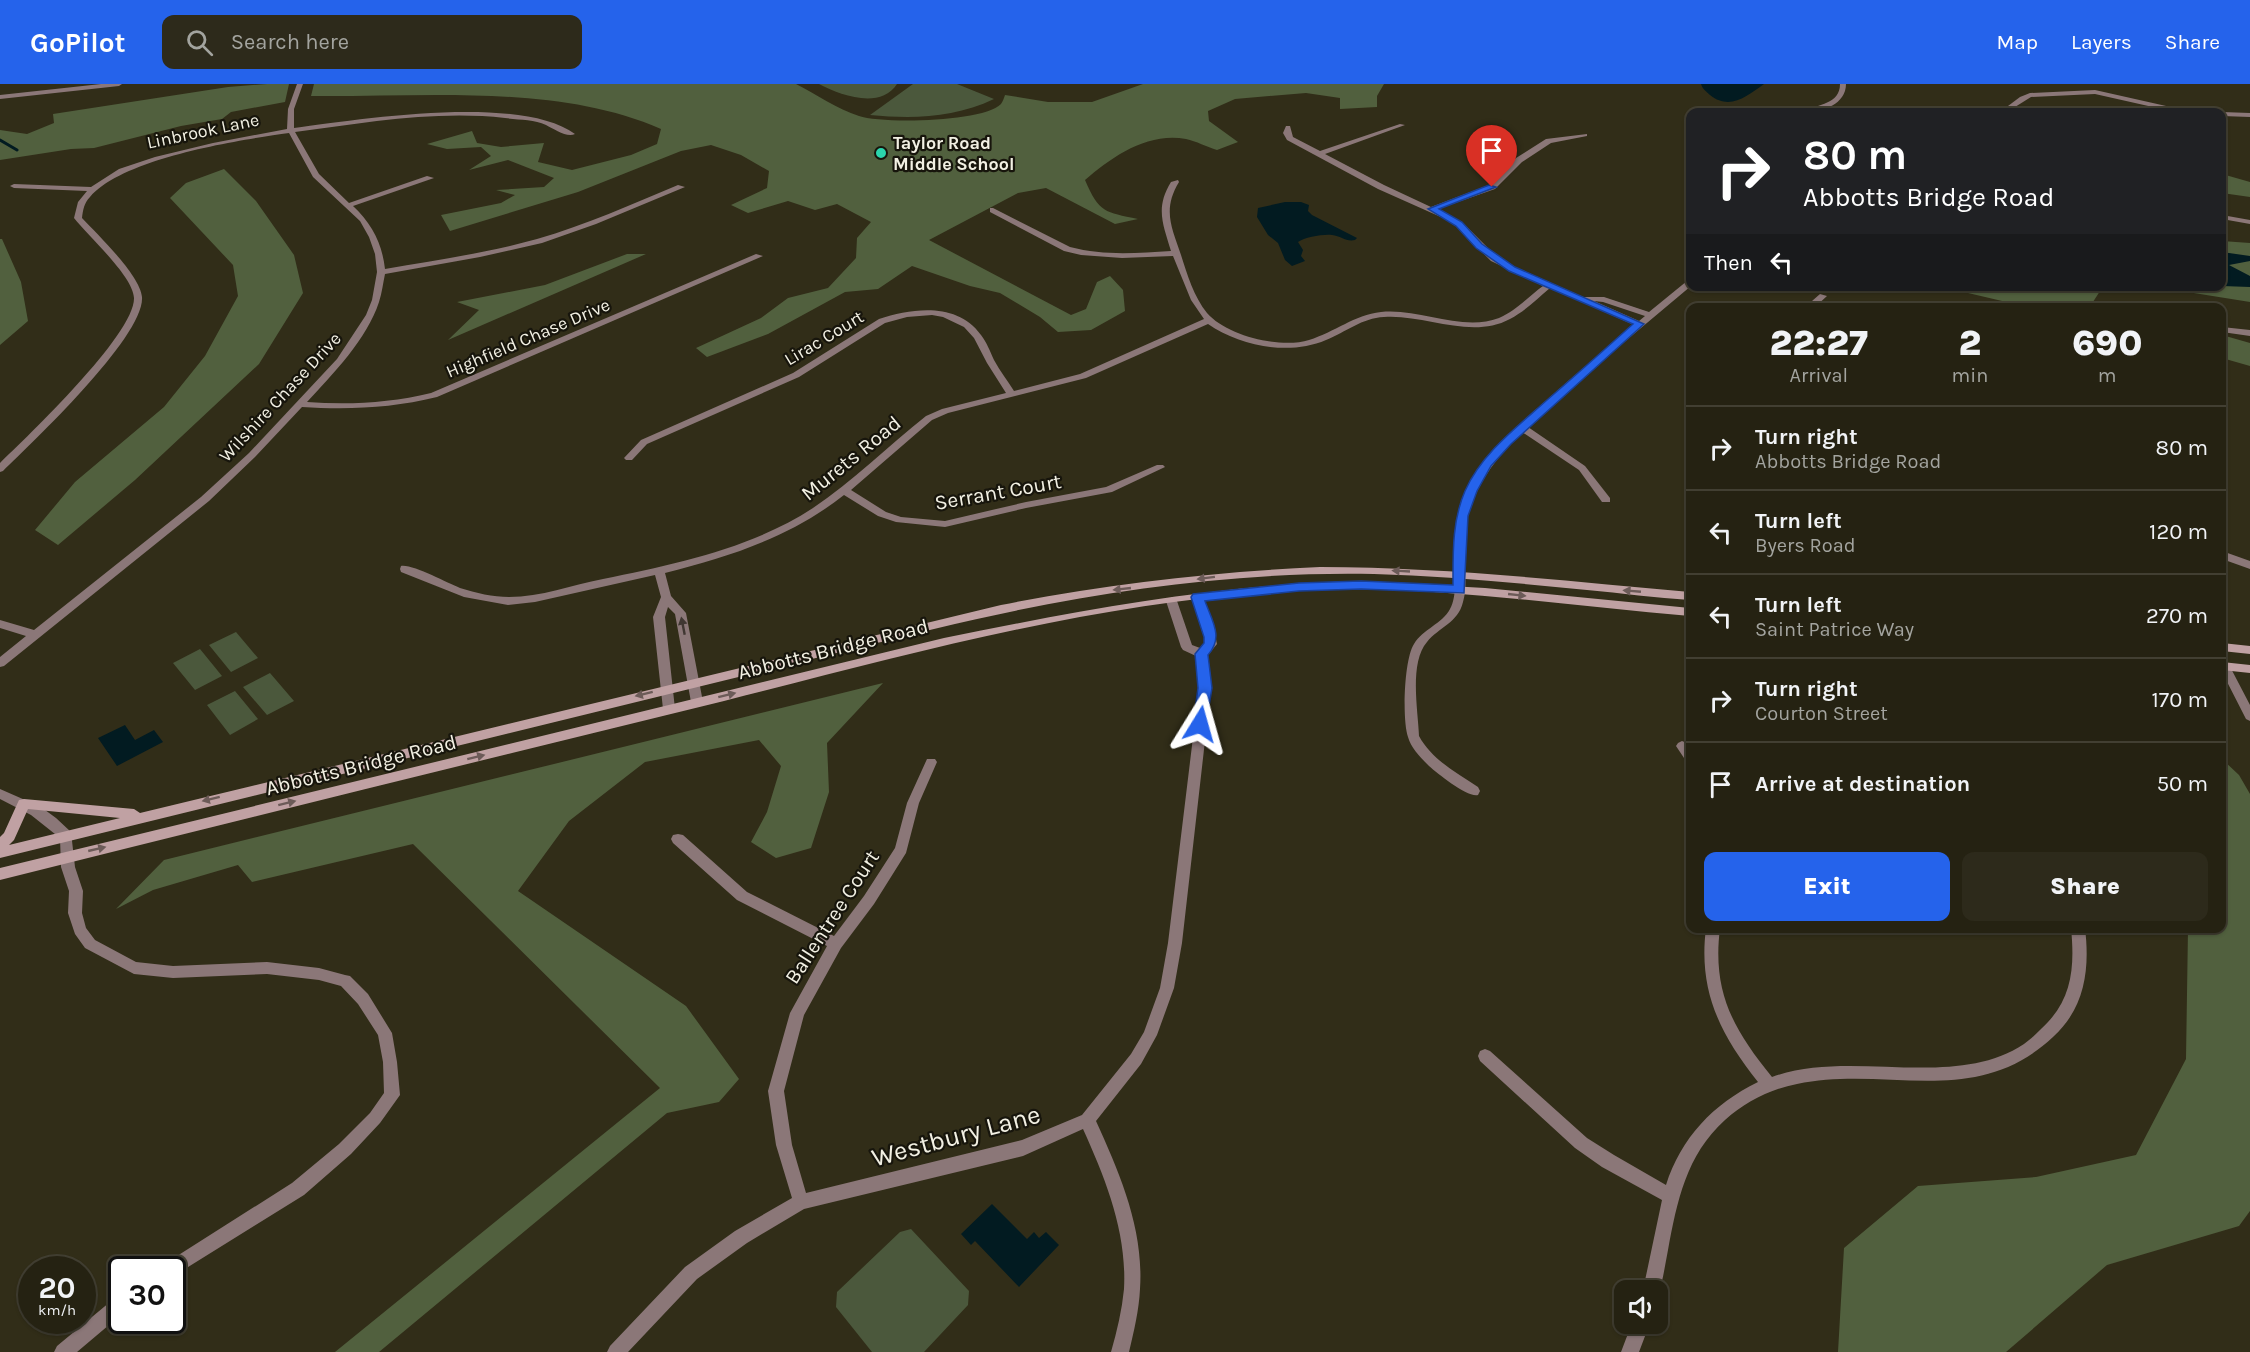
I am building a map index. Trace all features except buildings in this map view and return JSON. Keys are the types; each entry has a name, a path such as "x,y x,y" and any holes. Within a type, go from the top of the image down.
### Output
{"main road":[{"name":"Abbotts Bridge Road","path":"0,853 147,815 667,689 999,610 1101,591 1208,578 1330,570 1400,570 1686,596"},
{"name":"Abbotts Bridge Road","path":"0,874 69,855 944,642 1065,618 1197,597 1310,586 1361,585 1459,590 1686,612"},
{"path":"2226,647 2250,650"},
{"path":"2226,666 2250,669"},
{"path":"0,846 9,836 24,804 147,815"}],"street":[{"path":"0,97 119,84"},
{"path":"291,131 291,109 300,84"},
{"path":"1820,108 1841,97 1844,90 1843,84"},
{"path":"2008,108 2030,95 2088,92 2122,97 2167,108"},
{"name":"Linbrook Lane","path":"0,469 49,420 116,345 133,318 138,298 132,279 78,218 81,204 93,189 122,171 162,156 358,119 476,111 507,113 556,122 571,134"},
{"path":"2226,114 2250,115"},
{"path":"1319,154 1402,125"},
{"path":"1288,127 1287,133 1290,138 1381,187 1432,209 1459,224 1494,259 1582,298 1597,307 1640,324"},
{"name":"Wilshire Chase Drive","path":"0,663 205,499 252,455 300,404 340,361 361,332 376,300 381,272 379,254 373,237 363,220 350,205 316,175 291,131"},
{"path":"1432,209 1492,187 1519,160 1549,141 1585,135"},
{"path":"350,205 430,178"},
{"path":"1175,182 1167,194 1164,209 1177,253 1196,303 1209,320 1231,333 1266,344 1296,345 1321,339 1355,320 1381,314 1416,314 1464,324 1493,322 1509,316 1549,285"},
{"path":"14,186 93,189"},
{"path":"381,272 479,255 539,241 590,224 681,187"},
{"path":"993,210 1067,249 1081,253 1112,256 1177,253"},
{"path":"2226,218 2250,222"},
{"name":"Highfield Chase Drive","path":"300,404 372,408 402,404 434,395 759,256"},
{"path":"1474,791 1430,760 1421,751 1413,736 1412,661 1415,649 1456,609 1462,516 1471,491 1486,465 1522,428 1686,286"},
{"path":"1814,303 1823,296"},
{"path":"1582,298 1604,300 1650,315"},
{"name":"Lirac Court","path":"628,458 644,442 796,375 882,321 895,316 935,313 952,316 966,323 978,336 1011,394"},
{"name":"Murets Road","path":"405,569 456,592 510,601 659,571 753,542 797,522 845,491 929,418 945,411 1083,376 1209,320"},
{"path":"2226,330 2250,333"},
{"path":"1522,428 1582,468 1606,500"},
{"name":"Serrant Court","path":"845,491 882,514 900,520 945,524 1026,505 1108,490 1160,467"},
{"path":"2226,556 2250,565"},
{"path":"659,571 666,597 680,612 697,702"},
{"path":"666,597 659,617 669,709"},
{"name":"Westbury Lane","path":"616,1352 691,1273 741,1237 801,1202 1023,1148 1087,1120 1136,1059 1150,1035 1167,988 1175,943 1205,688 1202,654 1210,644 1210,637 1197,597"},
{"path":"1172,601 1187,646 1202,654"},
{"path":"0,624 34,634"},
{"path":"2226,672 2250,717"},
{"path":"1682,746 1686,752"},
{"name":"Ballentree Court","path":"801,1202 784,1145 776,1090 797,1013 836,944 869,900 901,849 913,804 931,762"},
{"path":"0,794 45,816 66,837 68,867 76,891 75,913 80,930 90,944 134,968 173,972 267,968 319,974 345,981 363,999 385,1033 392,1095 375,1118 345,1149 297,1189 186,1260"},
{"path":"678,839 742,896 836,944"},
{"path":"1712,933 1710,945 1713,987 1721,1012 1738,1045 1769,1085"},
{"path":"1653,1280 1670,1196 1687,1155 1708,1126 1737,1101 1769,1085 1797,1077 1824,1073 1922,1075 1971,1072 2014,1059 2047,1037 2068,1011 2078,986 2081,968 2078,933"},
{"path":"1485,1056 1581,1143 1670,1196"},
{"path":"1087,1120 1112,1174 1129,1227 1133,1261 1133,1296 1120,1352"},
{"path":"63,1352 108,1315"},
{"path":"1630,1352 1637,1334"}],"green space":[{"path":"289,84 285,102 231,112 222,119 181,126 94,148 71,149 0,160 0,130 27,134 54,123 53,114 228,87"},
{"path":"314,84 796,84 859,116 888,120 932,120 975,115 991,110 1001,104 1005,95 1048,102 1092,102 1143,84 1384,84 1377,96 1377,107 1340,109 1340,98 1306,93 1235,99 1208,111 1209,121 1238,142 1217,150 1186,139 1158,139 1131,148 1085,180 1095,199 1104,209 1118,215 1138,219 1115,224 1046,188 1018,193 929,240 1071,315 1086,309 1097,282 1110,276 1123,290 1125,311 1091,330 1058,332 1040,317 1000,293 970,286 912,266 878,289 845,292 768,334 707,357 696,348 761,318 788,298 828,288 856,258 857,238 871,222 837,204 815,210 788,201 748,213 731,205 767,188 769,171 741,155 711,145 681,151 578,192 450,231 441,215 501,203 515,195 496,190 544,187 554,178 508,160 469,170 491,156 481,147 447,149 427,144 472,131 477,143 501,147 544,143 538,162 572,170 631,155 657,144 661,129 621,115 579,105 536,99 446,95 311,96"},
{"path":"819,84 897,84 881,97 860,98 848,96"},
{"path":"913,84 957,84 994,99 964,110 933,116 870,115"},
{"path":"224,169 256,201 294,255 303,293 259,364 135,480 58,545 35,530 75,482 164,407 205,356 238,296 233,265 170,198 186,183"},
{"path":"2226,175 2250,182 2250,197 2226,194"},
{"path":"0,239 21,282 28,321 0,345"},
{"path":"2226,241 2250,243 2250,302 2181,291 2226,291"},
{"path":"627,254 646,254 448,340 479,310 457,302 545,285"},
{"path":"1939,291 2100,291 2092,303 2011,303 1968,293"},
{"path":"2226,336 2250,343 2250,366 2226,359"},
{"path":"236,632 258,658 231,672 209,645"},
{"path":"200,649 222,676 195,690 173,663"},
{"path":"270,673 294,701 267,715 243,687"},
{"path":"883,683 827,743 829,792 811,848 776,858 751,842 767,812 781,766 759,740 645,762 569,821 518,891 686,1006 739,1079 719,1102 667,1113 379,1352 335,1352 660,1088 413,844 252,882 238,865 153,890 116,909 164,860"},
{"path":"235,691 258,719 230,735 207,705"},
{"path":"2226,763 2239,775 2250,794 2250,1211 2239,1226 2107,1265 2006,1352 1838,1352 1844,1248 1918,1186 2036,1177 2136,1155 2186,1059 2188,933 2226,933"},
{"path":"911,1229 969,1291 968,1305 924,1352 872,1352 836,1307 837,1292 900,1232"}],"water":[{"path":"1701,84 1764,84 1738,100 1724,102 1710,95"},
{"path":"1285,202 1301,202 1309,205 1308,211 1312,215 1357,238 1349,240 1324,235 1301,240 1298,242 1303,250 1301,256 1305,261 1292,266 1285,260 1278,243 1268,235 1257,217 1258,208"},
{"path":"2226,253 2250,256 2250,261 2229,265 2250,276 2250,287 2226,286"},
{"path":"125,725 135,740 154,730 163,742 117,766 98,738"},
{"path":"992,1204 1027,1239 1034,1232 1039,1238 1046,1232 1059,1245 1019,1287 975,1241 971,1245 961,1234"}],"waterway":[{"path":"0,140 17,150"}],"place":[{"name":"Taylor Road Middle School","path":"881,153"}],"route":[{"path":"1200,724 1205,688 1202,654 1210,644 1210,637 1197,597 1299,587 1361,585 1459,590 1462,516 1471,491 1486,465 1507,442 1592,364 1640,324 1512,269 1494,259 1459,224 1432,209 1492,187"}]}
